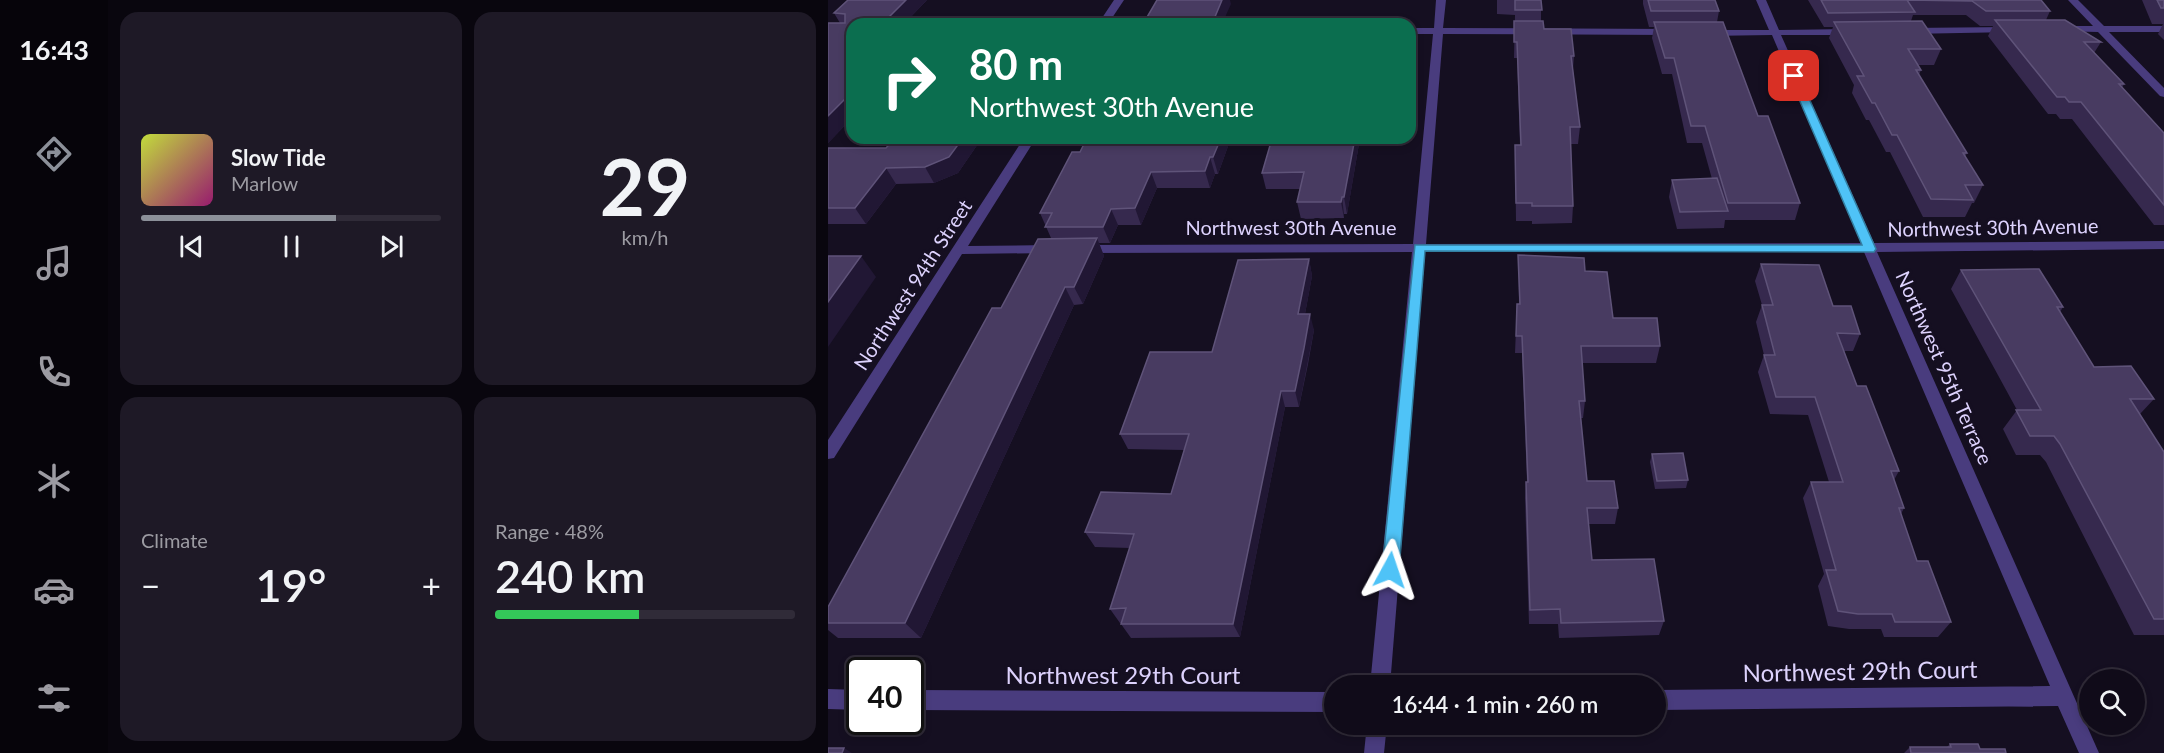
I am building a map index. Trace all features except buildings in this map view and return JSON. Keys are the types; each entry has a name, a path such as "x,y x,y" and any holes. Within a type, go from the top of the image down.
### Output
{"street":[{"path":"1107,18 1119,0"},
{"path":"1381,675 1441,0"},
{"name":"Northwest 95th Terrace","path":"1761,0 2090,753"},
{"path":"2073,0 2164,94"},
{"path":"2054,29 2164,29"},
{"path":"1891,31 2019,30"},
{"path":"1416,31 1682,32"},
{"path":"1694,32 1857,32"},
{"name":"Northwest 94th Street","path":"828,453 1026,144"},
{"name":"Northwest 30th Avenue","path":"958,250 1419,247 1870,249 2164,245"},
{"name":"Northwest 29th Court","path":"1666,700 2065,696"},
{"path":"828,699 846,700"},
{"name":"Northwest 29th Court","path":"924,700 1324,702"},
{"path":"1374,753 1376,735"}],"route":[{"path":"1390,570 1419,247 1870,249 1794,76"}]}
